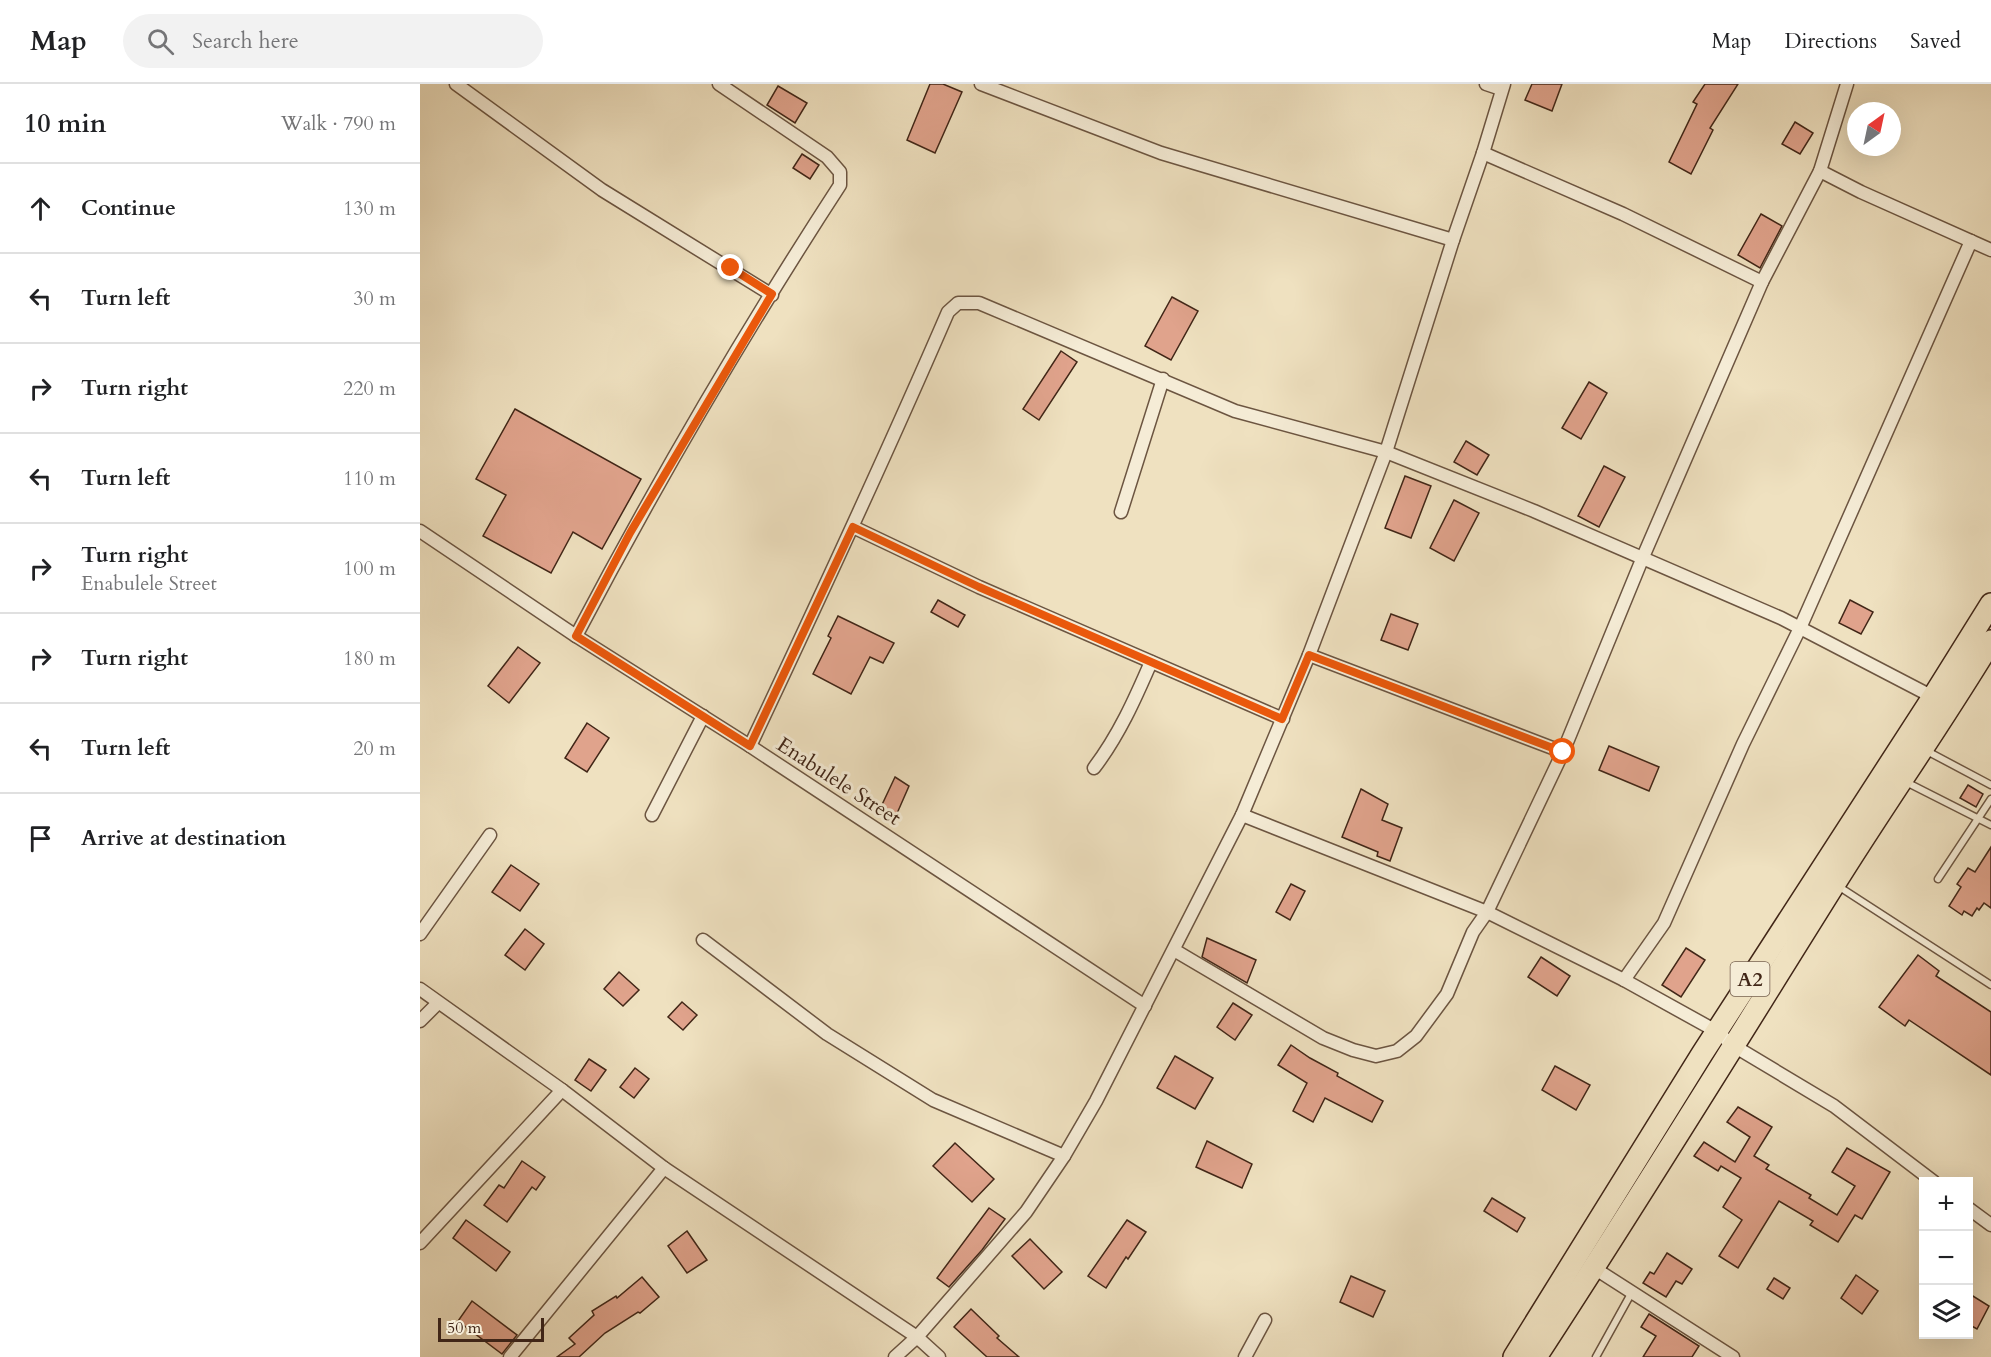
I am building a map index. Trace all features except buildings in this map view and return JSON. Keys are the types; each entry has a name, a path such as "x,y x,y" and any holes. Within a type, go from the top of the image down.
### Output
{"highway":[{"name":"A2","path":"1514,1357 1716,1031 1991,604"},
{"name":"A2","path":"1536,1357 1835,883 1950,710 1991,641"}],"street":[{"path":"456,84 602,190 772,294"},
{"path":"576,636 630,533 772,294 840,185 840,172 827,157 719,84"},
{"path":"981,84 1161,153 1453,240"},
{"path":"895,1357 917,1337 1026,1212 1064,1156 1096,1101 1242,815 1309,655 1386,452 1503,87 1486,84"},
{"path":"1174,950 1323,1038 1353,1050 1376,1056 1397,1051 1416,1036 1447,994 1473,932 1488,912 1563,752 1643,557 1762,282 1820,171 1847,84"},
{"path":"1483,153 1623,214 1762,282"},
{"path":"1820,171 1861,192 1991,250"},
{"path":"1624,981 1664,923 1743,744 1800,628 1971,241"},
{"path":"750,746 853,527 948,312 958,303 979,303 1235,411 1386,452 1643,557 1800,628 1933,697"},
{"path":"1121,512 1163,379"},
{"path":"853,527 979,587 1282,719"},
{"name":"Enabulele Street","path":"420,531 576,636 750,746 1145,1005"},
{"path":"1309,655 1563,752"},
{"path":"1094,768 1110,747 1126,719 1151,662"},
{"path":"652,815 703,716"},
{"path":"1242,815 1488,912 1624,981 1716,1031 1734,1046 1834,1106 1927,1177"},
{"path":"420,934 490,835"},
{"path":"703,940 827,1034 933,1100 1064,1156"},
{"path":"420,989 562,1089 664,1168 917,1337 939,1357"},
{"path":"420,1021 438,1003"},
{"path":"420,1243 562,1089"},
{"path":"510,1357 664,1168"},
{"path":"1973,1212 1991,1225"},
{"path":"1594,1268 1733,1357"},
{"path":"1245,1357 1265,1320"}],"lane":[{"path":"1923,749 1991,785"},
{"path":"1903,780 1991,825"},
{"path":"1938,879 1991,799"},
{"path":"1835,883 1991,986"},
{"path":"1596,1357 1632,1292"}],"route":[{"path":"731,268 772,294 630,533 576,636 750,746 853,527 979,587 1282,719 1309,655 1416,698 1563,752"}]}
